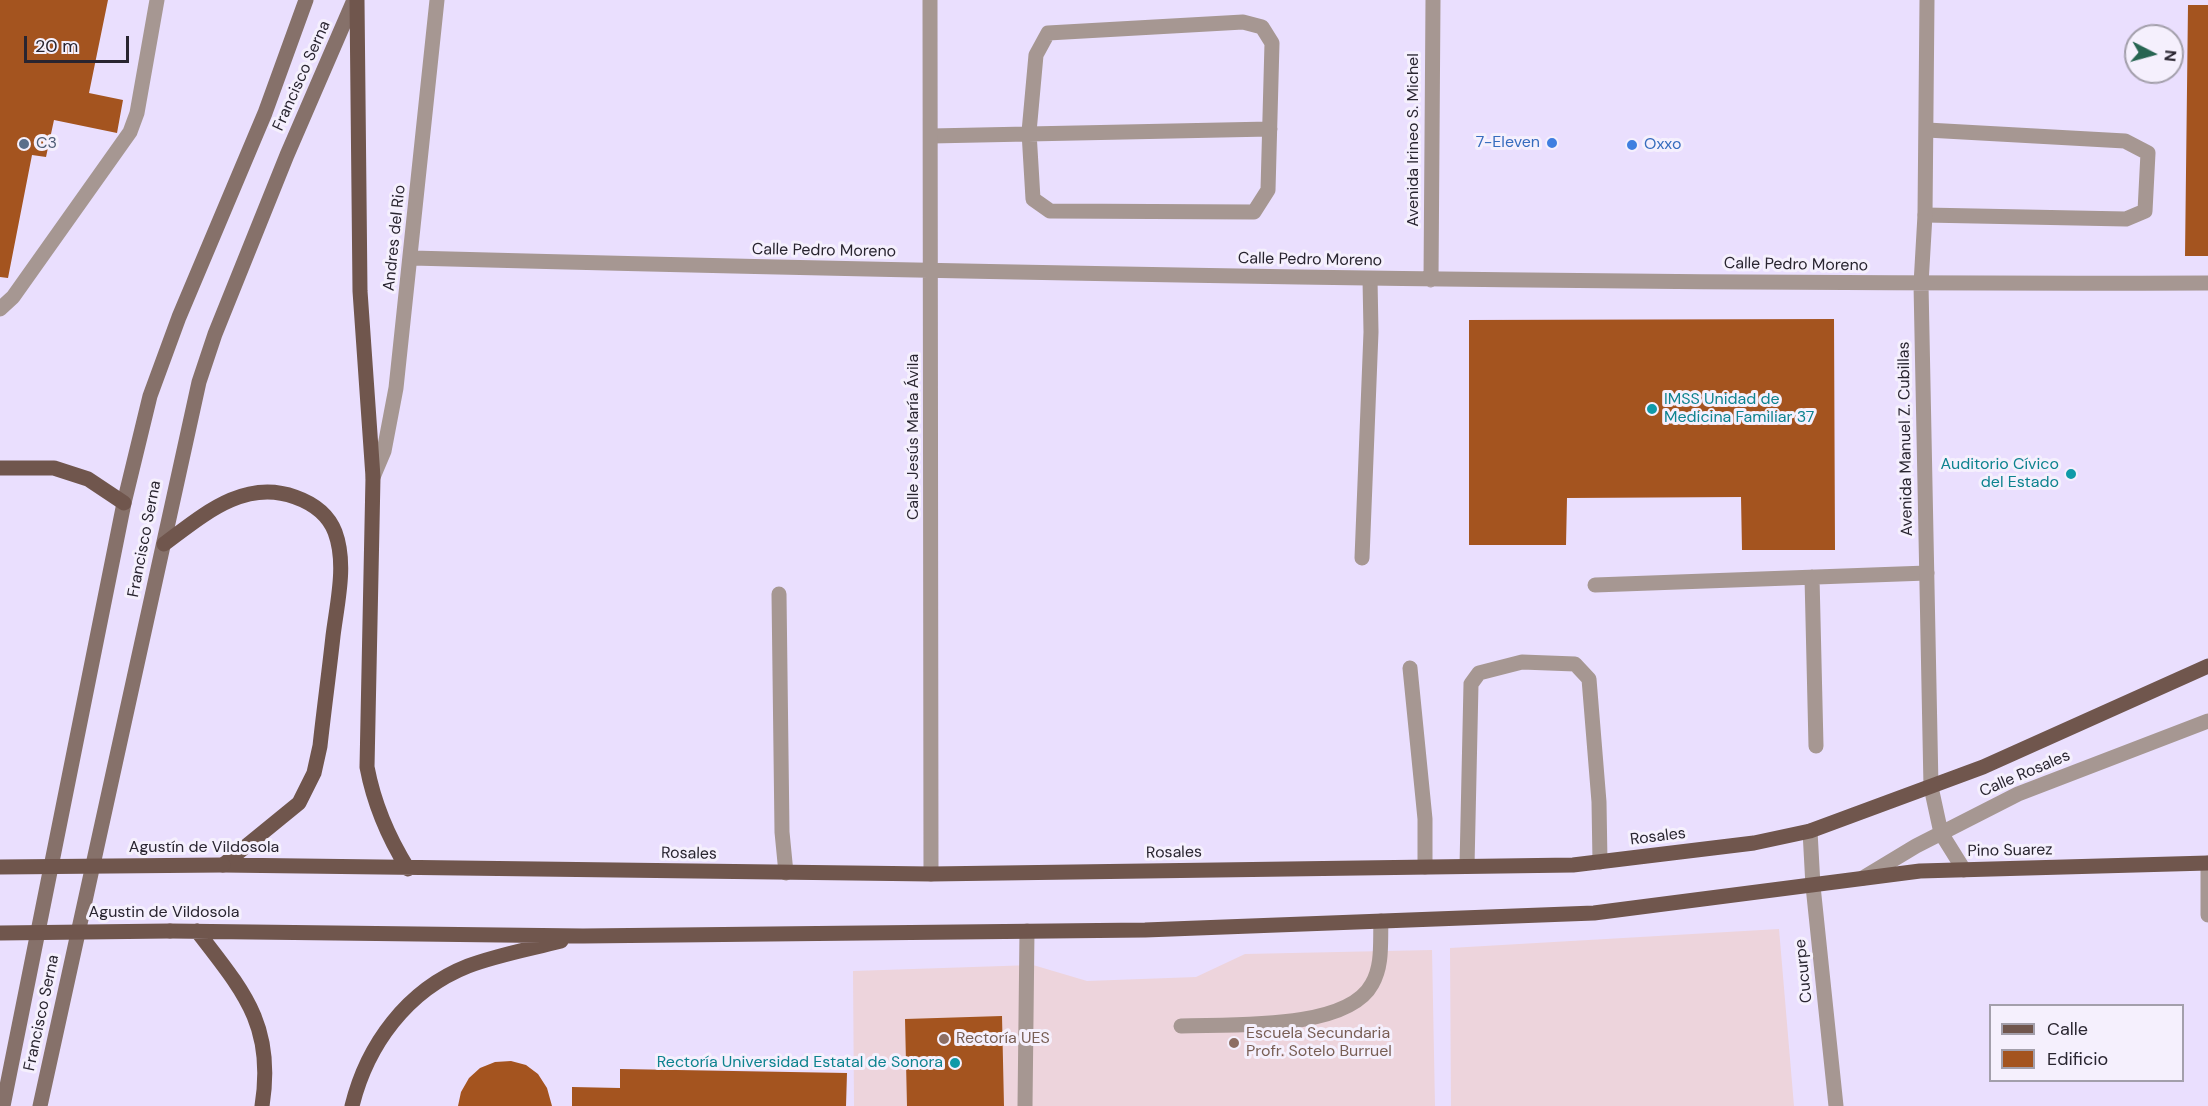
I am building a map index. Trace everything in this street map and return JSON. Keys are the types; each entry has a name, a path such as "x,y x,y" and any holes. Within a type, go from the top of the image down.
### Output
{"main road":[{"name":"Francisco Serna","path":"3,1106 124,503 150,396 179,317 265,113 306,0"},
{"name":"Francisco Serna","path":"40,1106 164,544 189,416 215,334 356,0"},
{"path":"356,0 360,280 374,477 368,767 373,797 394,846 408,869"},
{"path":"0,468 54,468 88,479 124,503"},
{"path":"164,544 222,502 266,492 288,494 308,501 324,514 334,530 339,547 340,579 320,746 314,773 299,803 224,865"},
{"name":"Calle Rosales","path":"1931,787 2033,746 2208,666"},
{"name":"Rosales","path":"408,869 932,874 1425,867 1600,862 1754,843 1810,831 1931,787"},
{"name":"Pino Suarez","path":"1813,886 1920,871 2208,863"},
{"name":"Agustín de Vildosola","path":"0,867 224,865 408,869"},
{"path":"352,1106 368,1060 387,1028 410,1003 438,980 478,963 583,936 1155,930 1594,913 1813,886"},
{"path":"197,931 235,982 260,1030 266,1056 262,1106"},
{"name":"Agustin de Vildosola","path":"0,933 329,931 583,936"}],"street":[{"path":"0,309 13,297 130,132 137,113 157,0"},
{"name":"Andres del Rio","path":"374,477 384,451 396,388 412,258 437,0"},
{"name":"Calle Jesús María Ávila","path":"930,0 932,874"},
{"name":"Avenida Irineo S. Michel","path":"1431,280 1433,0"},
{"name":"Avenida Manuel Z. Cubillas","path":"1927,0 1927,130 1921,284 1931,787 1941,833 1964,870"},
{"path":"1243,22 1262,27 1272,43 1268,190 1254,212 1050,211 1033,199 1029,132 1036,56 1048,33 1243,22"},
{"path":"931,136 1029,132 1270,129"},
{"path":"1925,215 2126,219 2145,211 2148,153 2125,141 1927,130"},
{"name":"Calle Pedro Moreno","path":"412,258 932,272 1431,280 1921,284 2208,283"},
{"path":"1362,558 1371,332 1370,279"},
{"path":"1595,585 1927,573"},
{"path":"1812,577 1816,746"},
{"path":"779,594 782,832 786,873"},
{"path":"1467,866 1471,684 1479,673 1522,662 1575,664 1589,679 1599,802 1600,862"},
{"path":"1410,668 1425,819 1425,867"},
{"name":"Calle Rosales","path":"1863,878 1941,833 2018,794 2208,721"},
{"name":"Cucurpe","path":"1810,831 1813,886 1836,1106"},
{"path":"2208,863 2208,915"},
{"path":"1181,1026 1300,1021 1342,1008 1371,987 1379,970 1381,921"},
{"path":"1025,1106 1027,931"}],"shaded area":[{"path":"1779,929 1794,1106 1451,1106 1450,948"},
{"name":"Escuela Secundaria Profr. Sotelo Burruel","path":"1432,950 1435,1106 854,1106 853,971 1033,965 1087,981 1196,977 1245,954"}],"building":[{"name":"C3","path":"0,0 108,0 89,93 123,100 117,133 54,120 46,157 32,155 8,278 0,277"},
{"path":"2188,5 2208,5 2208,256 2185,256"},
{"name":"IMSS Unidad de Medicina Familiar 37","path":"1834,319 1835,550 1742,550 1741,497 1567,498 1566,545 1469,545 1469,320"},
{"name":"Rectoría Universidad Estatal de Sonora","path":"1002,1016 1004,1106 907,1106 905,1019"},
{"path":"511,1061 526,1065 538,1074 547,1088 552,1106 458,1106 461,1092 469,1078 480,1068 495,1062"},
{"path":"620,1069 847,1073 846,1106 572,1106 572,1087 620,1088"}],"place":[{"name":"7-Eleven","path":"1552,143"},
{"name":"C3","path":"24,144"},
{"name":"Oxxo","path":"1632,145"},
{"name":"IMSS Unidad de Medicina Familiar 37","path":"1652,409"},
{"name":"Auditorio Cívico del Estado","path":"2071,474"},
{"name":"Rectoría UES","path":"944,1039"},
{"name":"Escuela Secundaria Profr. Sotelo Burruel","path":"1234,1043"},
{"name":"Rectoría Universidad Estatal de Sonora","path":"955,1063"}]}
